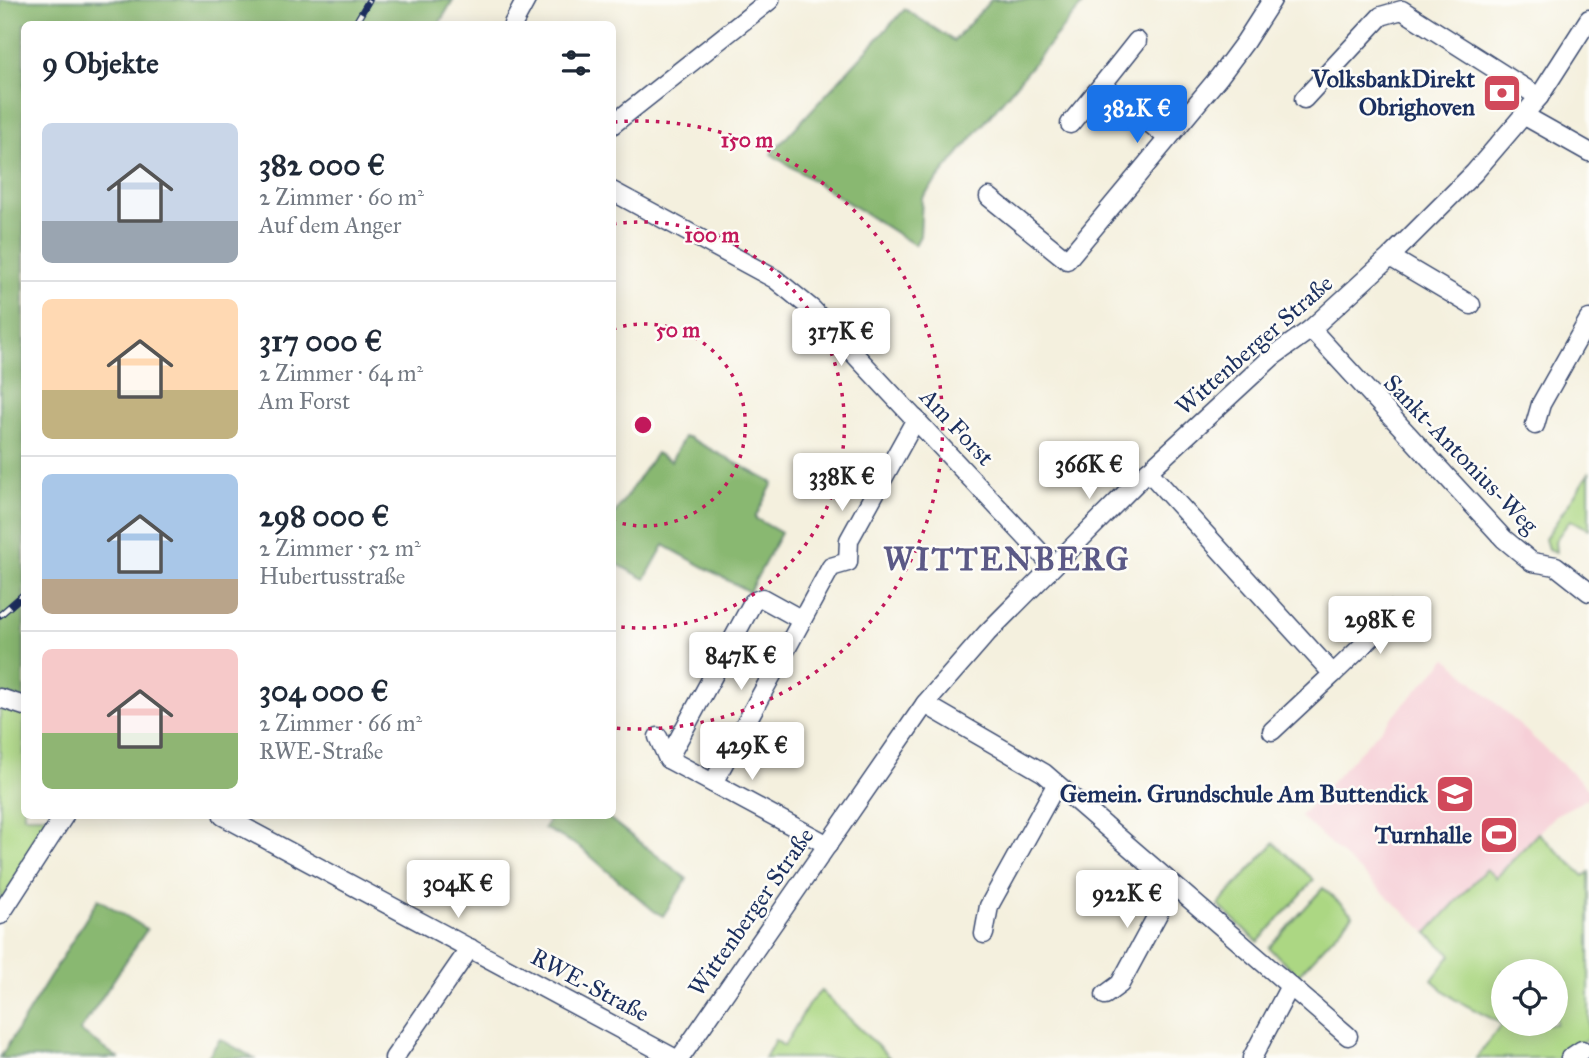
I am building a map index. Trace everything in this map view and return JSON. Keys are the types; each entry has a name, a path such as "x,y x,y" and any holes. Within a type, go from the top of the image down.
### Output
{"street":[{"path":"515,21 526,0"},
{"path":"616,122 770,0"},
{"path":"989,197 1067,260 1219,77 1267,2"},
{"path":"1304,99 1381,16 1402,10 1539,97"},
{"name":"Wittenberger Straße","path":"680,1058 925,704 987,633 1148,471 1272,357 1311,329 1390,257 1474,173 1525,116 1589,19"},
{"path":"1070,124 1137,41"},
{"path":"1102,85 1168,138"},
{"path":"1525,116 1589,152"},
{"name":"Am Forst","path":"616,193 775,279 794,293 1052,565"},
{"path":"1390,257 1471,305"},
{"path":"1535,425 1541,404 1589,319"},
{"name":"Sankt-Antonius-Weg","path":"1311,329 1504,539 1532,562 1556,566 1589,592"},
{"path":"713,783 831,567 848,562 849,540 916,419"},
{"path":"1148,471 1333,674"},
{"path":"668,759 753,602 762,598 802,620"},
{"path":"1272,731 1381,628 1389,610"},
{"path":"0,698 21,705"},
{"path":"925,704 1030,765 1056,785 1348,1036"},
{"path":"658,737 668,759 828,845"},
{"path":"984,934 989,906 1056,785"},
{"path":"0,915 62,819"},
{"name":"RWE-Straße","path":"229,819 674,1058"},
{"path":"1105,995 1120,984 1173,886"},
{"path":"394,1058 470,948"},
{"path":"1252,1058 1290,986"}],"shaded area":[{"name":"Gemein. Grundschule Am Buttendick","path":"1447,658 1589,789 1589,798 1555,815 1496,878 1486,869 1427,933 1300,816"}],"green space":[{"path":"0,0 453,0 441,21 21,21 21,698 0,694"},
{"path":"991,0 1086,0 922,198 920,236 915,245 771,154 905,9 954,41"},
{"path":"684,437 688,437 773,483 755,518 781,533 749,592 664,545 645,579 616,564 616,512 656,453 671,461"},
{"path":"1589,473 1589,529 1570,520 1555,541 1556,552 1548,549 1545,539"},
{"path":"0,705 21,712 21,819 54,819 0,903"},
{"path":"550,819 610,819 687,879 663,916 580,847 544,828"},
{"path":"1538,833 1584,876 1589,872 1589,1038 1557,1058 1476,1058 1493,1036 1568,1036 1568,959 1491,959 1491,1018 1454,999 1432,980 1451,955 1427,933 1486,869 1496,878"},
{"path":"1274,843 1314,880 1258,942 1218,905"},
{"path":"1323,888 1353,915 1298,975 1269,948"},
{"path":"98,899 147,929 80,1031 118,1058 0,1058"},
{"path":"821,991 890,1058 765,1058 775,1040 784,1046 810,1002"},
{"path":"220,1039 254,1058 207,1058"}],"railway":[{"path":"357,21 369,0"},
{"path":"0,615 21,597"}],"place":[{"name":"VolksbankDirekt Obrighoven","path":"1502,93"},
{"name":"Gemein. Grundschule Am Buttendick","path":"1455,794"},
{"name":"Turnhalle","path":"1499,835"}],"district":[{"name":"WITTENBERG","path":"1007,559"}]}
